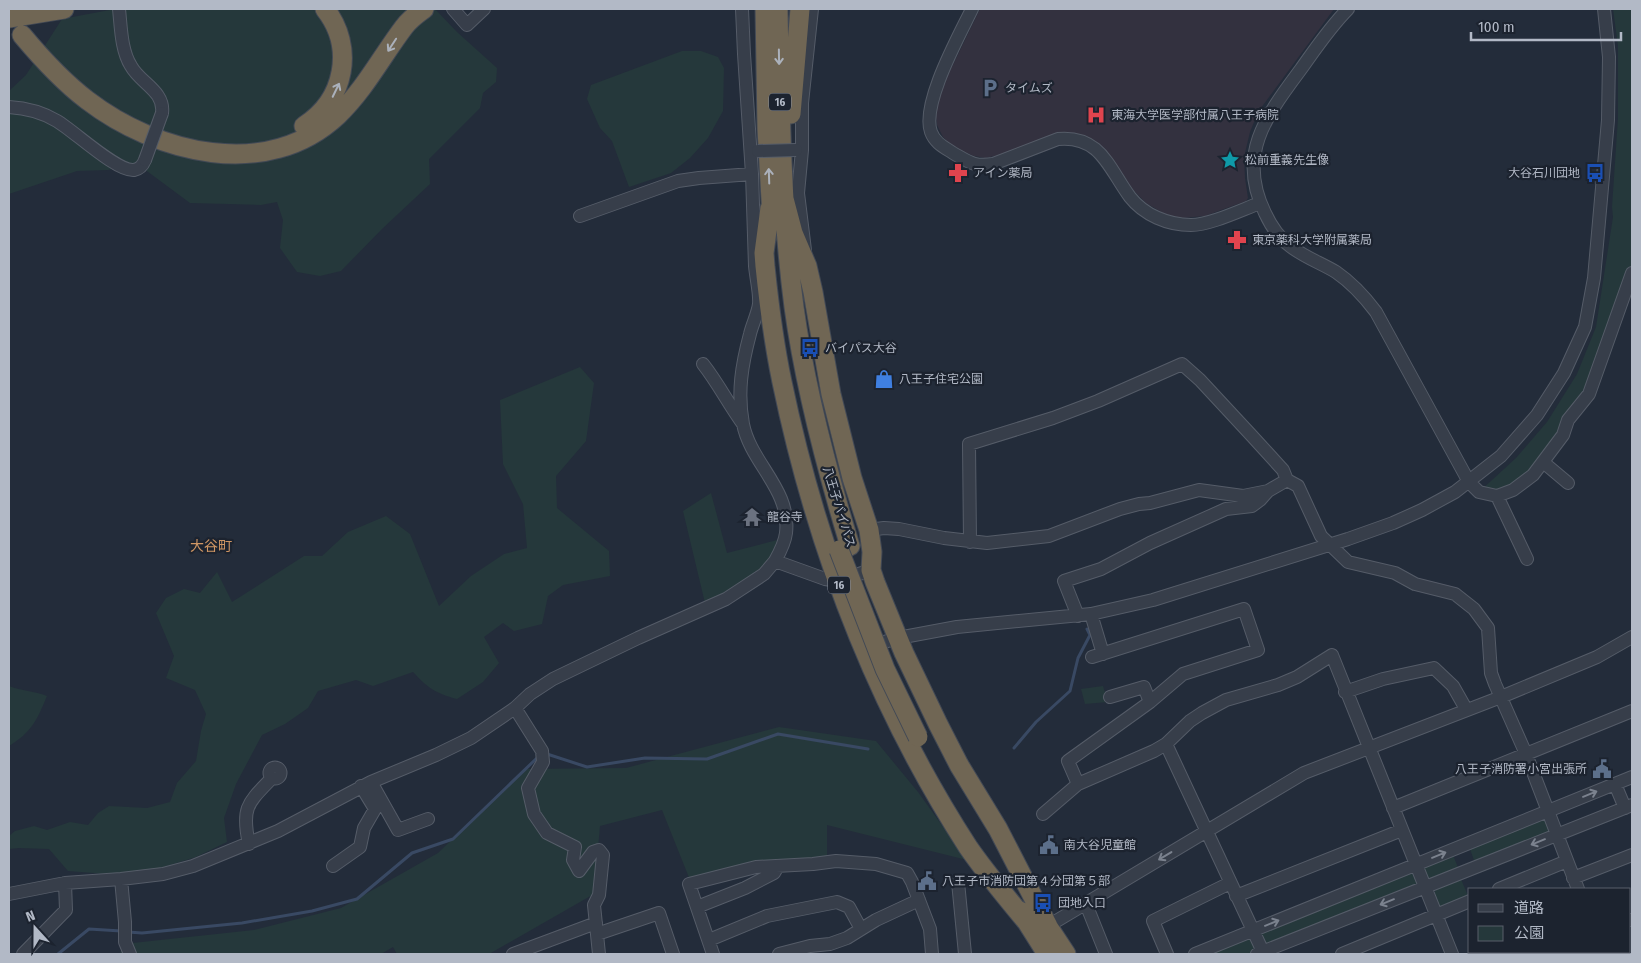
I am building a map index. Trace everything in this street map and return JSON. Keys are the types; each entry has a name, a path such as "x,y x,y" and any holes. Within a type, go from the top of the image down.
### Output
{"highway":[{"path":"9,12 22,9"},
{"path":"9,18 64,9"},
{"path":"324,9 336,26 343,54 340,81 334,96 312,122 297,131 271,140 245,145 211,144 186,140 164,133 136,120 103,101 28,36 43,60 86,100 139,133 175,146 227,154 243,154 292,144 323,127 354,98 375,71 405,25 424,9"},
{"name":"八王子バイパス","path":"765,9 777,201 778,287 791,369 808,445 844,548 897,664 950,796 1046,954"},
{"name":"八王子バイパス","path":"778,9 793,147 777,201 804,369 844,548"},
{"path":"793,147 794,71 800,9"},
{"path":"777,201 807,266 831,394 852,478 869,530 872,552 871,570 917,682 946,740 998,829 1048,926"},
{"name":"16","path":"777,201 760,266 790,422 816,520 864,647 911,749 942,805 969,848 1026,921"},
{"path":"804,369 807,353 803,313 803,284 807,266"},
{"name":"八王子バイパス","path":"924,734 1066,954"}],"street":[{"path":"9,107 36,111 51,118 73,131 118,165 127,169 138,169 145,160 162,113 162,104 159,97 134,71 130,64 125,50 118,9"},
{"path":"453,9 467,25 484,9"},
{"path":"742,9 744,54 754,151 752,174 760,266 759,305 742,364 741,399 743,425"},
{"path":"807,266 793,147 802,103 812,9"},
{"path":"972,9 950,56 932,103 931,130 939,144 973,164 983,166 993,164 1058,139 1080,140 1089,144 1100,153 1131,198 1144,210 1155,217 1172,223 1192,225 1206,222 1260,203"},
{"path":"1348,9 1336,22 1274,106 1263,124 1257,141 1253,172 1260,203 1272,227 1289,246 1344,278 1360,292 1376,312 1469,482 1479,492 1497,496 1513,490 1533,475 1563,435 1568,420 1589,394 1632,273"},
{"path":"864,647 898,638 957,627 1078,616 1154,600 1357,536 1422,510 1455,492 1501,456 1537,415 1564,373 1585,326 1594,278 1608,120 1609,57 1604,9"},
{"path":"754,151 793,147"},
{"path":"580,216 678,181 752,174"},
{"path":"9,894 65,883 121,880 163,874 193,866 249,844 278,831 366,784 436,755 471,738 553,679 638,638 726,599 764,574 776,561 786,532 782,499 758,460 743,425 725,399 713,376 703,364"},
{"path":"970,542 969,444 1071,412 1182,364 1200,380 1283,470 1287,480 1298,486 1321,536 1348,562 1395,573 1415,584 1455,594 1474,609 1488,628 1491,673 1526,754 1576,883 1632,855"},
{"path":"1543,462 1568,483"},
{"path":"1078,616 1064,581 1101,569 1150,543 1226,509 1252,506 1268,491 1287,480"},
{"path":"869,530 899,529 970,542 986,543 1049,536 1064,532 1120,509 1199,490 1243,496 1268,491"},
{"path":"1497,496 1527,559"},
{"path":"776,561 825,579 838,581 871,570"},
{"path":"1078,784 1068,762 1150,702 1183,674 1258,650 1244,609 1097,656 1091,614"},
{"path":"1048,926 1304,773 1597,657 1632,637"},
{"path":"1043,814 1078,784 1166,744 1190,721 1202,713 1226,700 1297,678 1332,656 1452,954"},
{"path":"1345,692 1383,679 1434,668 1453,686 1466,709"},
{"path":"1110,697 1144,687 1150,702"},
{"path":"515,708 542,756 528,788 534,814 547,833 575,848 573,860 579,871 593,852 599,850 603,855 599,895 594,905 599,954"},
{"path":"1393,808 1632,712"},
{"path":"1166,744 1236,896 1254,930 1262,953 1628,806 1615,784"},
{"path":"1195,954 1632,777"},
{"path":"249,844 246,827 247,808 250,800 272,778"},
{"path":"366,784 398,830 428,819"},
{"path":"334,866 360,847 364,828 375,809 366,784"},
{"path":"1236,896 1402,830"},
{"path":"713,954 689,884 756,867 836,861 857,862 891,868 906,873 930,928 932,954"},
{"path":"1501,888 1567,861"},
{"path":"697,907 745,888 774,873 778,866"},
{"path":"121,880 126,938 130,954"},
{"path":"958,882 965,954"},
{"path":"23,954 66,910 65,883"},
{"path":"1167,954 1153,921 1230,883"},
{"path":"780,954 810,946 830,944 847,938 876,920 919,900"},
{"path":"709,940 767,916 837,902 849,907 861,929"},
{"path":"1342,954 1468,902"},
{"path":"1086,904 1106,954"},
{"path":"513,954 659,912 673,954"}],"shaded area":[{"name":"東海大学医学部付属八王子病院","path":"980,9 1334,9 1258,112 1250,132 1244,157 1248,198 1246,201 1205,216 1183,218 1166,215 1146,203 1134,191 1105,150 1086,137 985,158 964,152 943,137 937,125 938,101 946,79"}],"green space":[{"path":"115,9 435,9 497,68 496,82 483,93 480,108 429,159 430,184 341,271 320,276 297,272 280,248 283,220 277,202 261,205 190,203 136,163 108,170 77,171 9,194 9,91 26,75 62,19"},
{"path":"1613,9 1632,9 1632,273 1598,371 1563,435 1513,490 1479,492 1516,458 1547,422 1577,374 1596,327 1613,217 1612,207 1618,118 1618,46"},
{"path":"682,51 701,51 718,57 724,68 723,111 708,138 690,158 671,173 629,187 612,141 600,128 587,99 591,85"},
{"path":"580,367 594,383 586,441 556,476 557,508 609,551 610,576 563,585 548,596 542,624 514,631 503,623 484,637 499,663 483,682 457,699 432,689 413,672 373,686 356,680 318,691 308,708 285,724 262,735 236,784 224,818 227,842 196,857 157,869 106,874 68,871 49,849 9,849 9,836 15,831 34,826 47,830 70,822 88,825 98,813 109,806 147,808 170,802 177,783 196,761 206,714 195,690 166,678 174,656 156,613 166,598 184,589 200,593 217,572 232,602 304,556 322,556 348,532 386,516 410,534 439,606 471,576 504,554 527,548 523,504 503,464 500,400"},
{"path":"711,493 727,553 777,540 771,557 757,574 732,591 705,603 683,511"},
{"path":"9,686 47,696 33,725 23,736 9,746"},
{"path":"1103,686 1108,702 1085,704 1081,689"},
{"path":"779,727 876,741 918,792 967,860 827,825 827,856 690,880 662,810 600,826 594,894 489,954 397,954 393,947 381,954 120,954 123,944 254,930 341,908 438,853 525,769 626,768"},
{"path":"1541,819 1547,821 1550,828 1548,835 1254,954 1203,954","holes":["1470,849 1475,863 1459,870 1453,855"]},
{"path":"1460,877 1468,898 1443,908 1439,907 1434,894 1437,886"}],"waterway":[{"path":"1014,748 1036,722 1070,691 1078,658 1090,635 1087,629"},
{"path":"544,755 547,754 587,767 645,758 707,759 778,734 868,749"},
{"path":"128,932 142,933 242,923 312,911 357,899 412,853 453,839 538,757"},
{"path":"58,954 89,929 121,931"}],"place":[{"name":"タイムズ","path":"990,88"},
{"name":"東海大学医学部付属八王子病院","path":"1096,115"},
{"name":"松前重義先生像","path":"1230,160"},
{"name":"アイン薬局","path":"958,173"},
{"name":"大谷石川団地","path":"1595,173"},
{"name":"東京薬科大学附属薬局","path":"1237,240"},
{"name":"バイパス大谷","path":"810,348"},
{"name":"八王子住宅公園","path":"884,379"},
{"name":"龍谷寺","path":"752,517"},
{"name":"八王子消防署小宮出張所","path":"1602,769"},
{"name":"南大谷児童館","path":"1049,845"},
{"name":"八王子市消防団第４分団第５部","path":"927,881"},
{"name":"団地入口","path":"1043,903"}],"district":[{"name":"大谷町","path":"211,546"}]}
